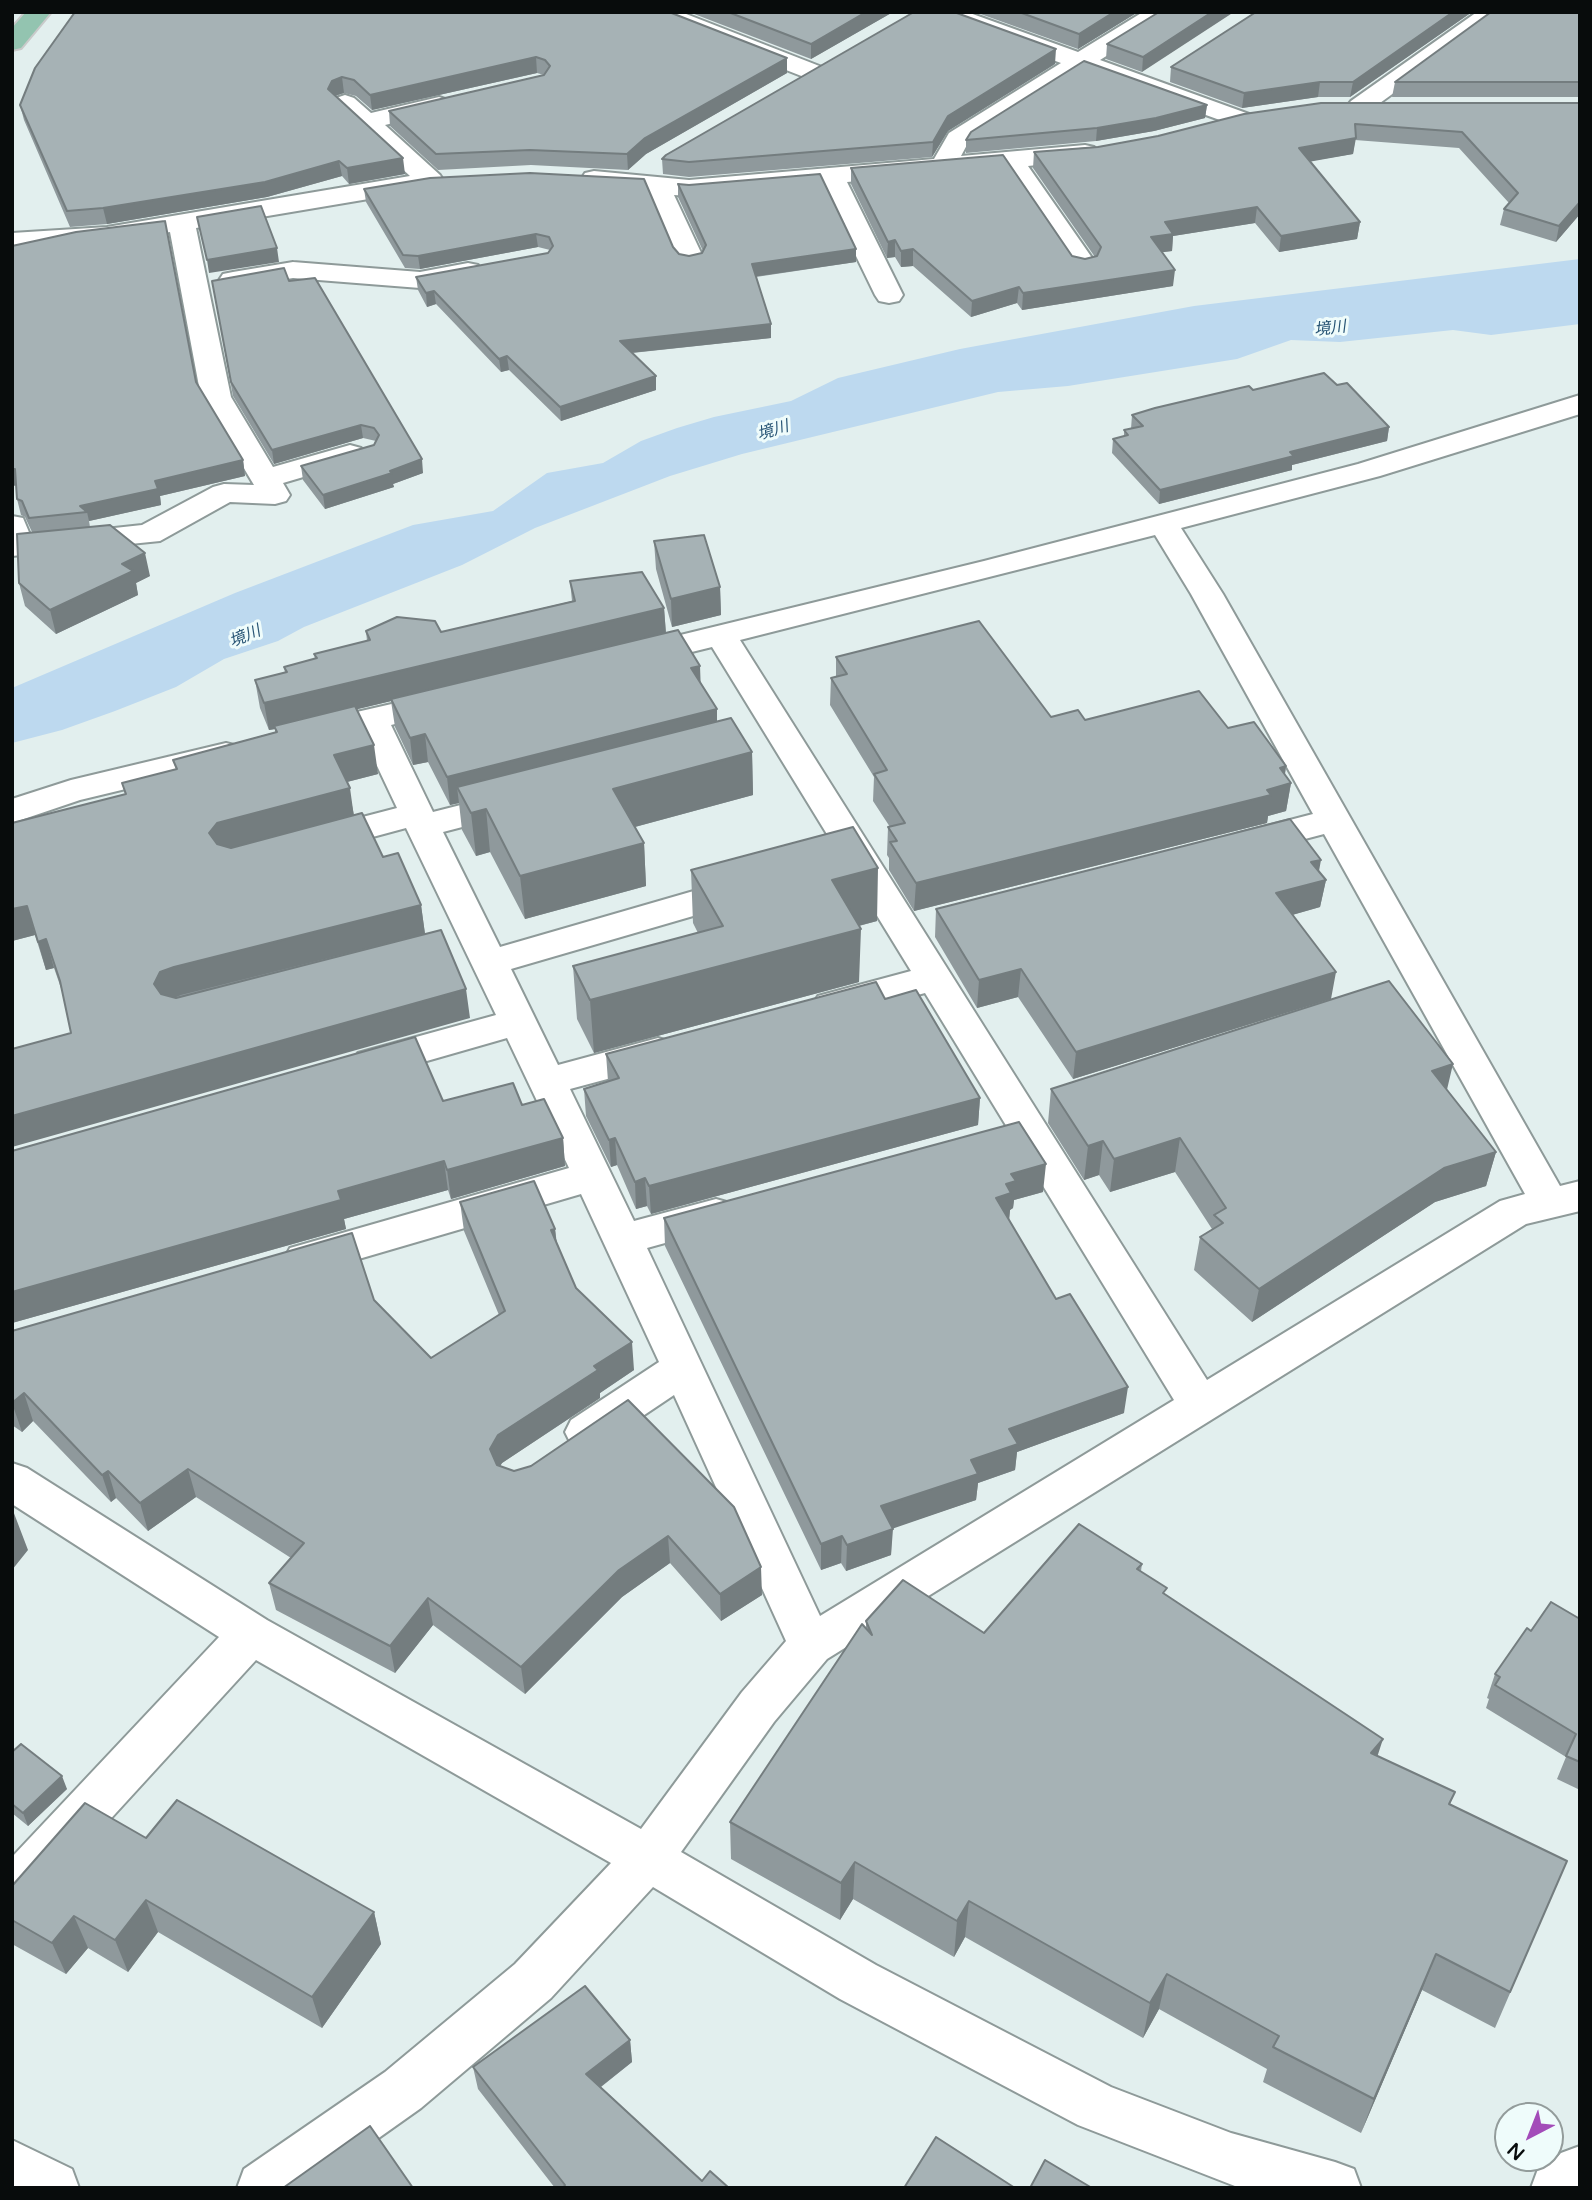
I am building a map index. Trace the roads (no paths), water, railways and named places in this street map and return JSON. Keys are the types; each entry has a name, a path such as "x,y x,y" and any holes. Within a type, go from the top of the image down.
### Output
{"main road":[{"path":"12,44 39,12"}],"street":[{"path":"659,12 813,72"},
{"path":"944,12 1240,118"},
{"path":"943,165 958,138 1160,12"},
{"path":"1401,107 1350,107 1493,12"},
{"path":"789,86 836,58"},
{"path":"1145,84 1167,70"},
{"path":"366,122 457,101"},
{"path":"12,241 107,235 440,180 345,103"},
{"path":"1192,131 1240,118 1266,115"},
{"path":"571,178 650,176 689,188 1108,149"},
{"path":"1010,159 1083,265"},
{"path":"830,175 890,295"},
{"path":"650,176 690,260"},
{"path":"12,525 18,548 149,534 224,493 275,495 216,397 181,221"},
{"path":"196,286 293,270 420,280 499,265"},
{"path":"600,664 1369,470 1580,404"},
{"path":"265,479 363,450"},
{"path":"263,2188 402,2090 533,1981 648,1858 758,1707 811,1645 1514,1212 1565,1200 1427,985 1207,594 1163,524"},
{"path":"721,635 768,737 845,859 918,927 934,978 1200,1405"},
{"path":"12,811 71,791 479,694"},
{"path":"371,719 420,820 471,948 517,1022 623,1239 811,1645"},
{"path":"287,848 542,796"},
{"path":"1213,851 1334,820"},
{"path":"471,948 779,879"},
{"path":"800,1014 934,978"},
{"path":"1387,997 1427,985"},
{"path":"344,1071 517,1022"},
{"path":"546,1082 693,1042"},
{"path":"987,1140 1058,1101"},
{"path":"263,1271 592,1177"},
{"path":"623,1239 744,1206"},
{"path":"551,1456 682,1368"},
{"path":"12,1481 251,1634 648,1858 858,1982 1224,2173 1335,2188"},
{"path":"12,1892 251,1634"},
{"path":"12,2166 53,2188"},
{"path":"1557,2188 1580,2172"}],"water":[{"name":"境川","path":"1580,259 1580,324 1491,335 1453,330 1340,342 1291,340 1237,359 1068,386 998,392 742,454 670,476 535,528 462,565 304,627 278,641 224,659 176,687 62,730 12,743 12,688 235,593 413,525 493,511 547,473 603,463 641,441 714,417 791,401 838,378 960,349 1194,306"}]}
